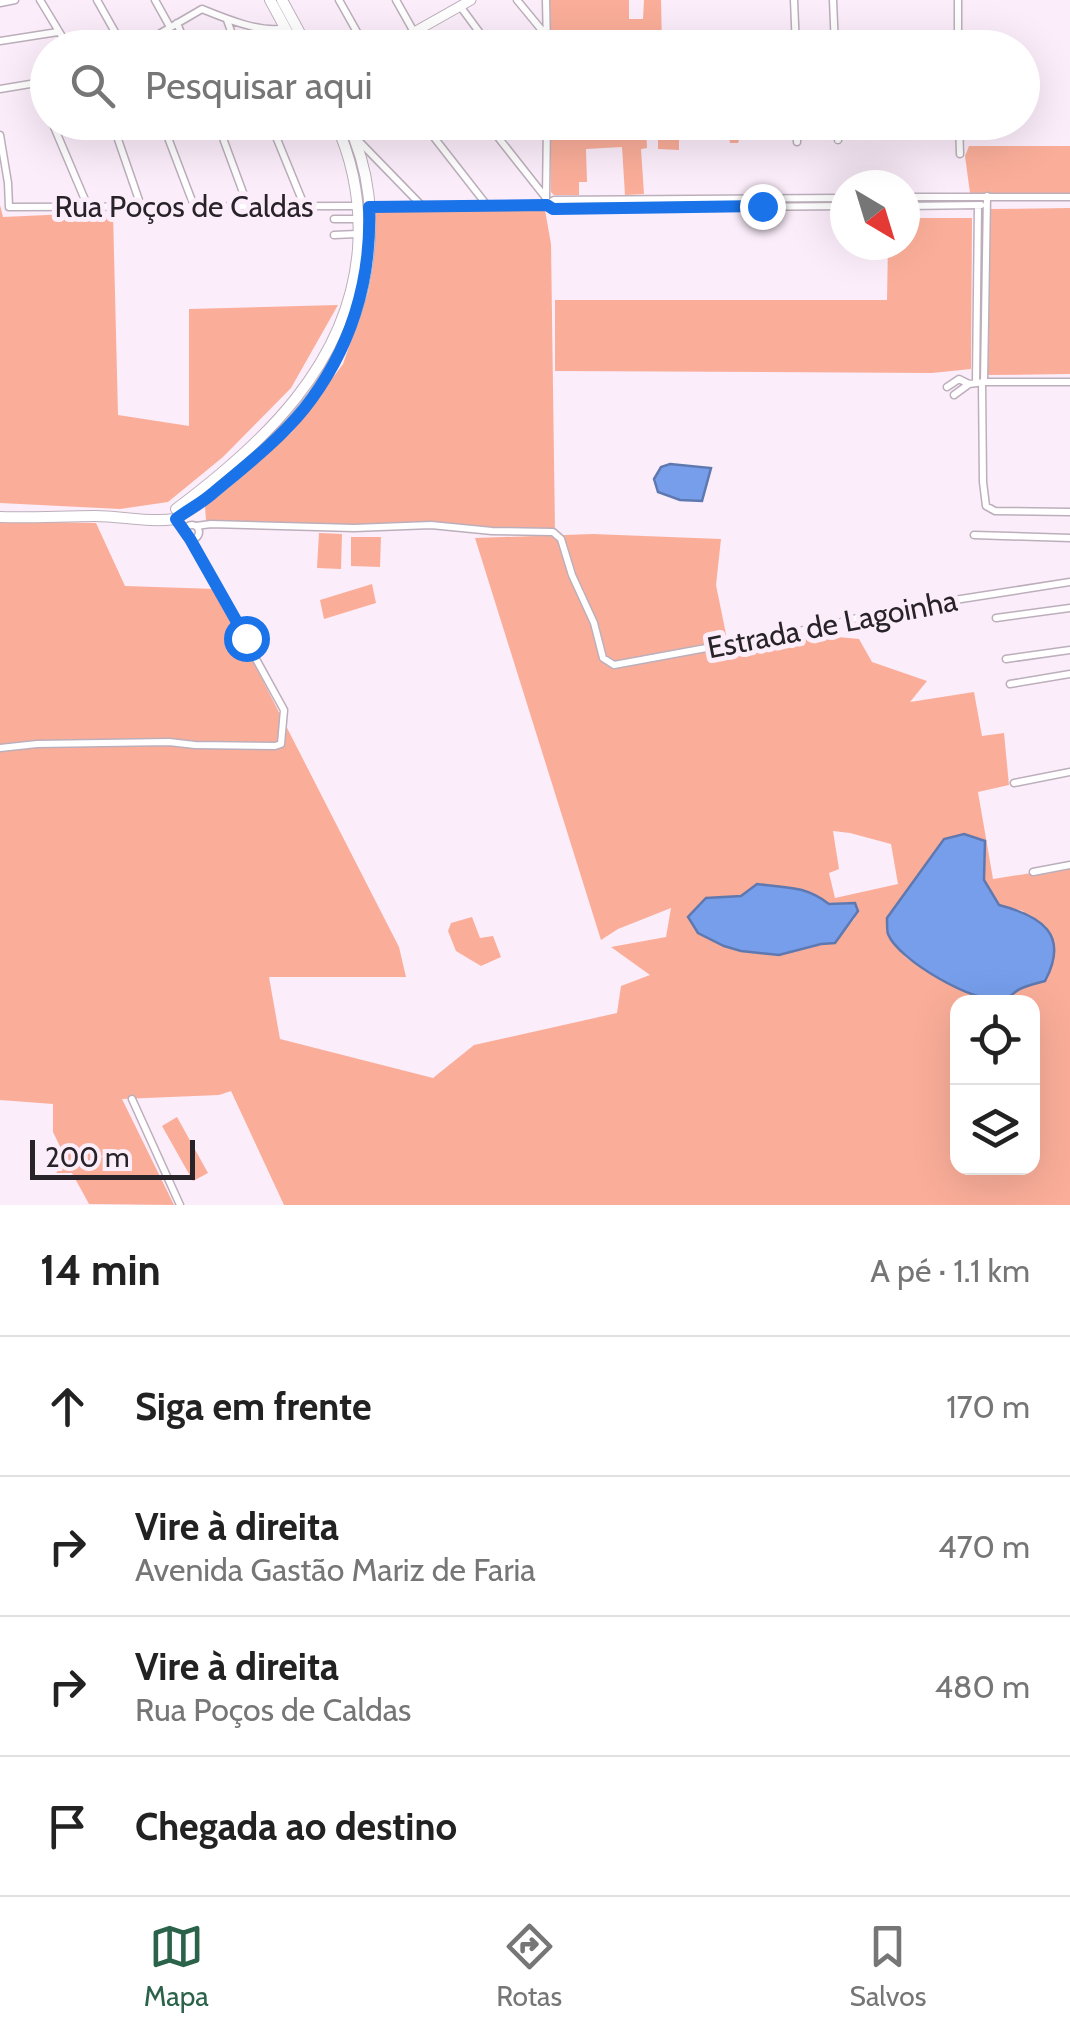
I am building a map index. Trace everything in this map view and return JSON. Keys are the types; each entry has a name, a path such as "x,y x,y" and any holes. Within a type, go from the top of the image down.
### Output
{"main road":[{"path":"270,0 294,30"},
{"path":"282,0 291,30"},
{"path":"417,30 471,0"},
{"path":"342,140 363,206 358,219 362,263"},
{"path":"0,518 98,516 137,520 177,515 307,385 333,343 362,263 364,173 354,140"}],"street":[{"path":"0,3 15,0"},
{"path":"40,0 57,30"},
{"path":"97,0 114,30"},
{"path":"155,0 177,30"},
{"path":"166,30 202,9 204,0"},
{"path":"339,0 356,30"},
{"path":"396,0 413,30"},
{"path":"518,0 543,30"},
{"path":"546,0 547,30"},
{"path":"794,0 795,30"},
{"path":"834,0 835,30"},
{"path":"958,0 958,30"},
{"path":"457,5 477,30"},
{"path":"202,9 272,30 290,25"},
{"path":"227,19 231,30"},
{"path":"0,40 30,36"},
{"path":"0,89 30,85"},
{"name":"Rua Poços de Caldas","path":"0,135 9,207 422,207 554,200 830,198"},
{"path":"60,140 88,207"},
{"path":"118,140 141,206"},
{"path":"169,140 194,206"},
{"path":"224,140 248,206"},
{"path":"277,140 304,205"},
{"path":"358,140 422,207"},
{"path":"436,140 487,205"},
{"path":"500,140 547,201"},
{"path":"546,140 547,201"},
{"path":"960,140 960,154"},
{"path":"920,205 1070,197"},
{"path":"920,199 984,202"},
{"name":"Rua Poços de Caldas","path":"547,201 553,209 830,206"},
{"path":"984,202 977,441 983,498 988,509 996,511 1070,512"},
{"path":"334,219 358,219"},
{"path":"334,235 359,234"},
{"path":"947,386 958,379 978,383 1070,382"},
{"path":"954,394 978,383"},
{"path":"177,515 199,531 198,537 188,537"},
{"path":"0,748 169,742 281,744 284,710 177,515"},
{"name":"Estrada de Lagoinha","path":"193,526 431,525 553,532 561,539 606,662 617,665 826,626 884,611 1070,582"},
{"path":"974,535 1070,538"},
{"path":"996,618 1070,608"},
{"path":"1006,659 1070,650"},
{"path":"1010,684 1070,674"},
{"path":"1014,783 1070,772"},
{"path":"1033,872 1070,865"},
{"path":"132,1099 180,1205"}],"shaded area":[{"path":"550,0 629,0 629,19 643,19 644,0 661,0 662,30 551,30"},
{"path":"551,140 647,140 647,148 641,149 644,194 625,195 622,147 586,149 587,182 579,182 579,195 551,192"},
{"path":"658,140 679,140 679,150 658,149"},
{"path":"969,146 1070,146 1070,194 970,193 965,156"},
{"path":"0,205 3,217 113,212 118,415 189,426 189,309 338,305 291,388 223,457 168,502 120,509 0,503"},
{"path":"1070,208 1070,374 988,375 988,209"},
{"path":"545,210 551,244 555,531 206,521 205,506 292,432 343,364 368,293 373,267 374,212"},
{"path":"920,218 972,218 971,369 932,373 555,371 555,300 887,300 888,260 920,260"},
{"path":"0,521 96,523 125,586 216,589 399,947 406,977 269,977 280,1039 433,1078 474,1045 617,1013 621,986 650,975 611,947 666,937 671,908 601,940 475,538 593,534 721,539 716,585 729,649 817,635 859,639 872,662 927,681 910,702 974,692 982,736 1004,733 1009,785 978,792 993,879 1070,867 1070,1205 284,1205 231,1091 219,1095 122,1099 174,1205 89,1204 72,1173 56,1173 67,1161 53,1132 53,1104 0,1100","holes":["833,831 891,844 898,884 835,898 829,873 839,869","944,839 985,841 984,880 999,905 1023,911 1045,980 1016,990 972,994 905,957 887,918","757,884 811,894 828,905 848,902 855,918 835,943 778,955 724,946 706,898 742,896"]},
{"path":"319,533 342,534 341,569 317,568"},
{"path":"351,537 381,537 380,567 351,566"},
{"path":"372,584 376,603 324,619 320,600"},
{"path":"472,917 480,938 493,936 501,957 481,966 456,951 448,931 451,923"},
{"path":"177,1117 208,1173 193,1181 162,1126"}],"water":[{"path":"670,464 711,468 702,501 680,500 658,492 654,479 661,467"},
{"path":"964,834 985,841 984,880 999,905 1039,921 1053,939 1052,965 1045,981 1012,995 974,995 921,967 895,944 888,933 887,918 944,839"},
{"path":"757,884 803,890 829,904 855,903 858,911 835,943 779,955 741,951 698,933 688,917 706,898 741,896"}],"route":[{"path":"246,638 176,519 211,496 266,448 304,409 336,360 352,326 365,280 369,207 762,206"}]}
